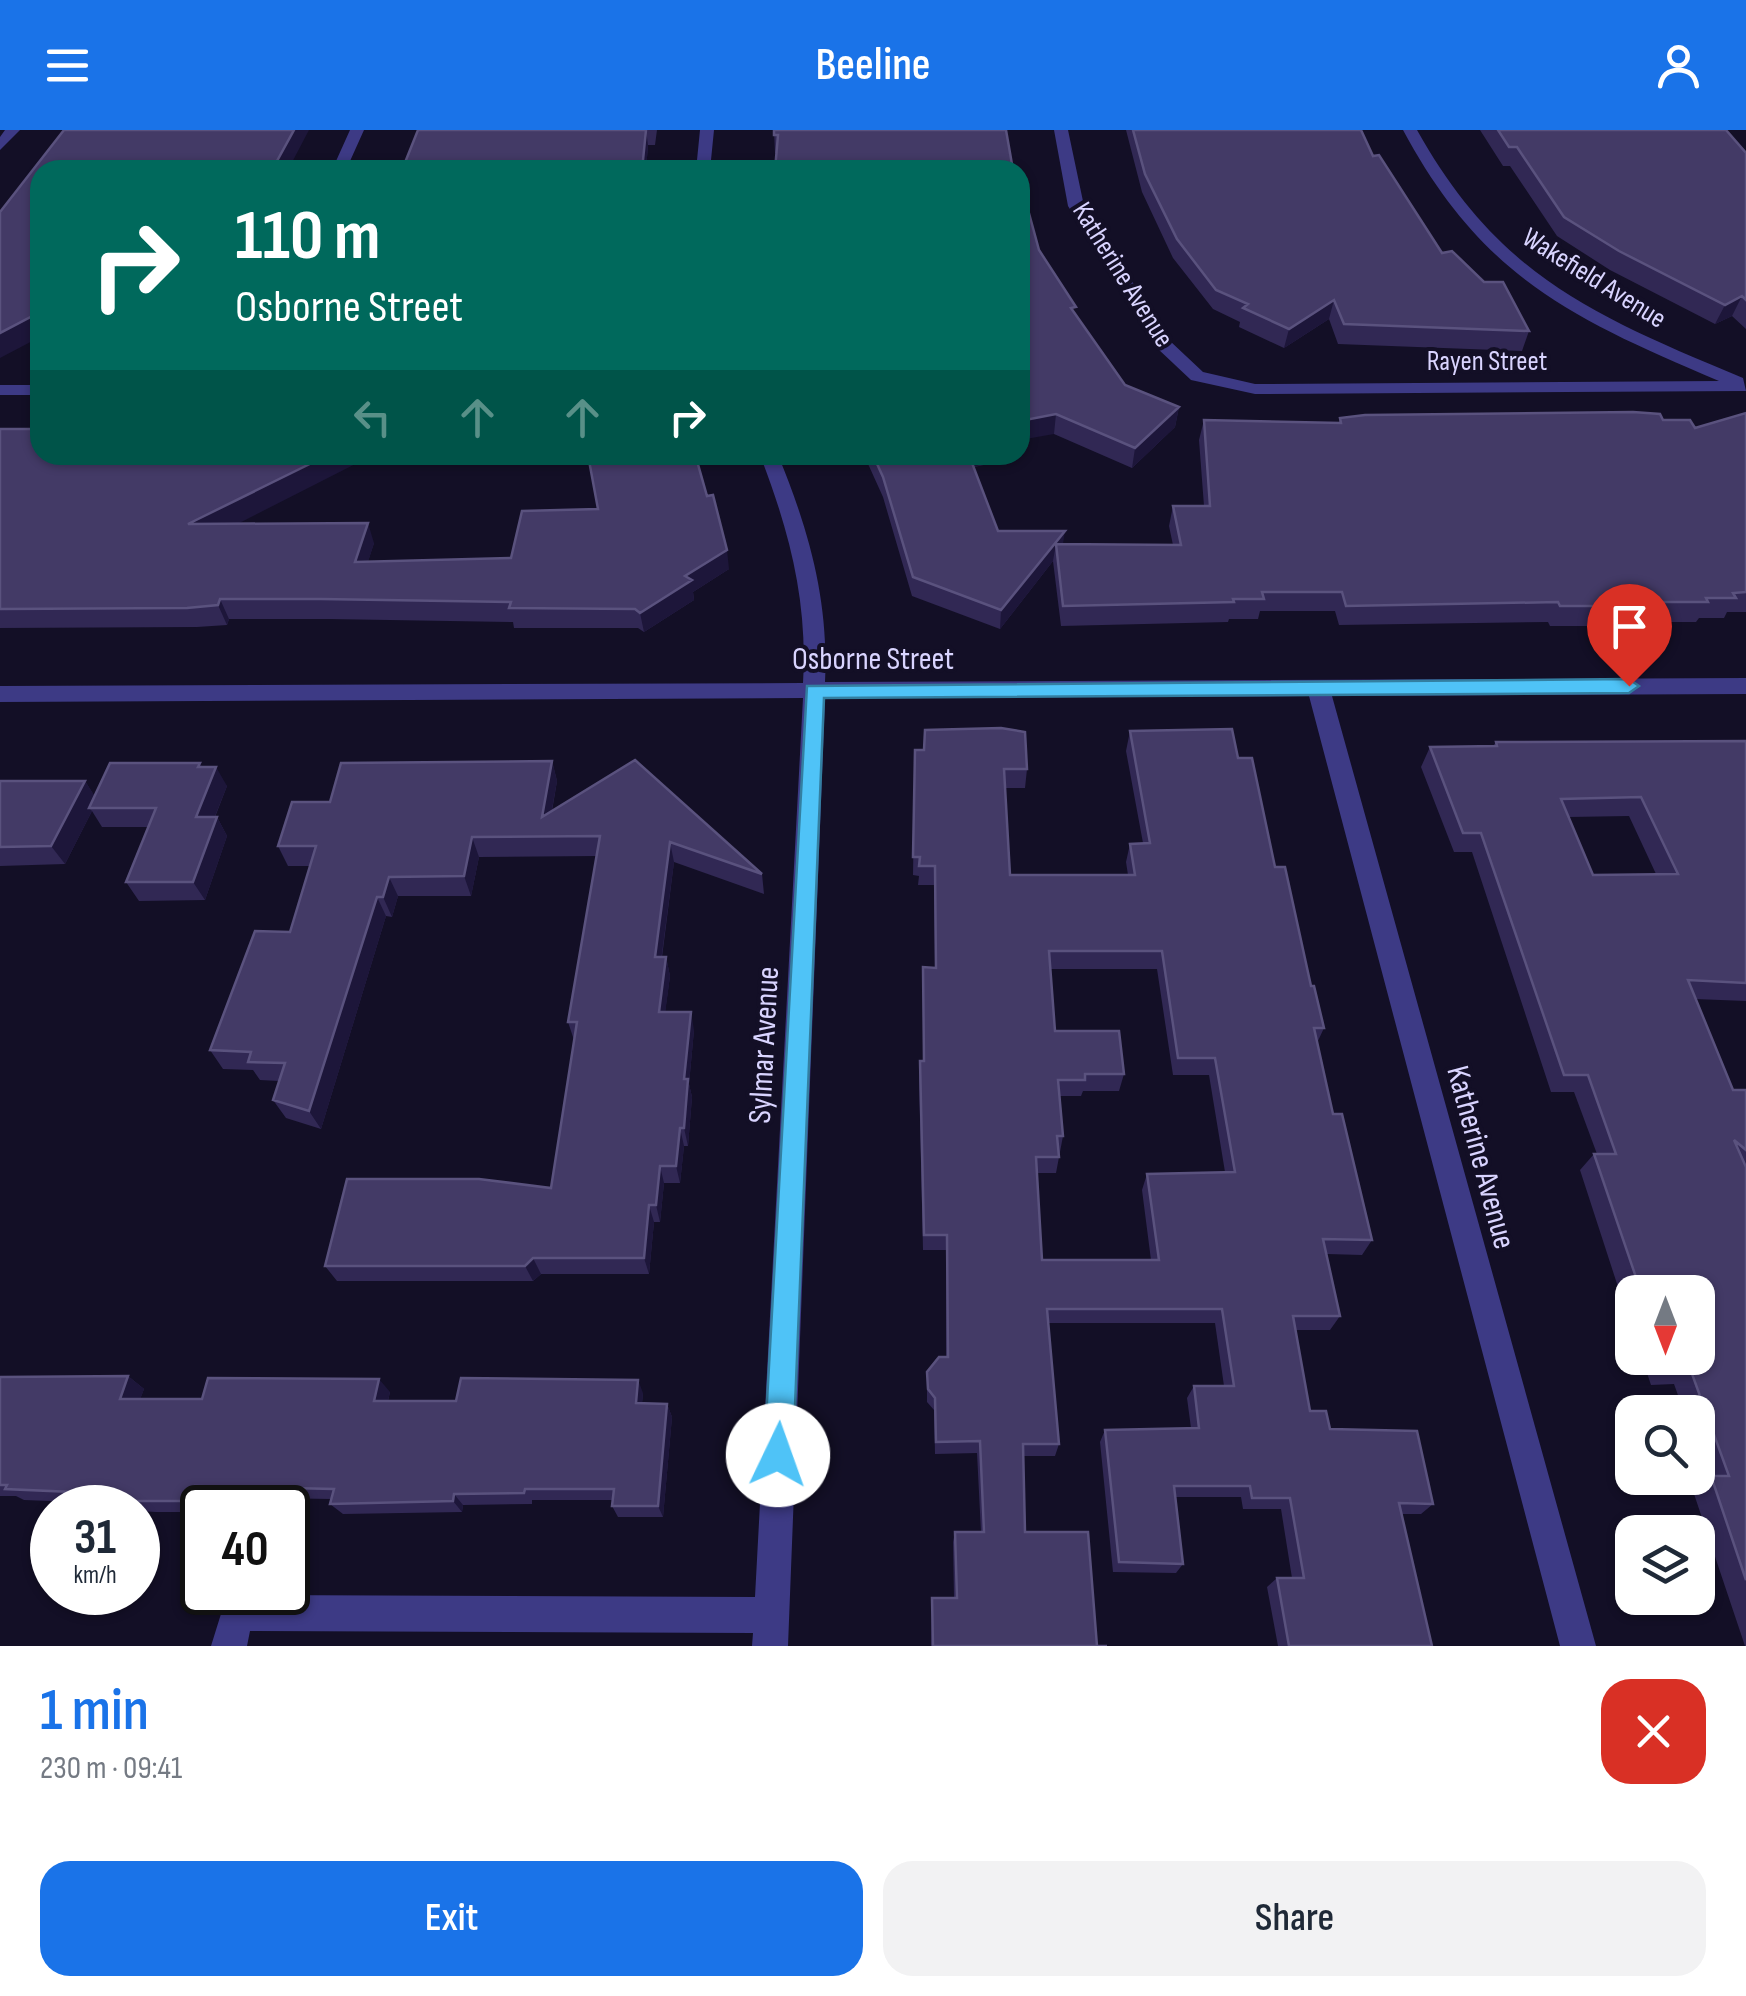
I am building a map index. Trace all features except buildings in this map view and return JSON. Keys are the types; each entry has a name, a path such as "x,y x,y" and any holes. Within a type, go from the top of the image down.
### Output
{"street":[{"path":"0,146 13,130"},
{"path":"343,160 358,130"},
{"path":"703,160 707,130"},
{"name":"Katherine Avenue","path":"1061,130 1076,206 1163,344 1197,376 1228,386"},
{"name":"Wakefield Avenue","path":"1410,130 1434,174 1487,241 1540,282 1660,349 1746,386"},
{"name":"Rayen Street","path":"1228,386 1746,386"},
{"path":"0,390 30,390"},
{"name":"Sylmar Avenue","path":"770,1630 816,598 803,543 773,465"},
{"name":"Osborne Street","path":"0,694 1746,686"},
{"name":"Katherine Avenue","path":"1318,687 1578,1646"},
{"path":"229,1646 237,1613 770,1630"}],"route":[{"path":"778,1455 814,691 1629,686"}]}
